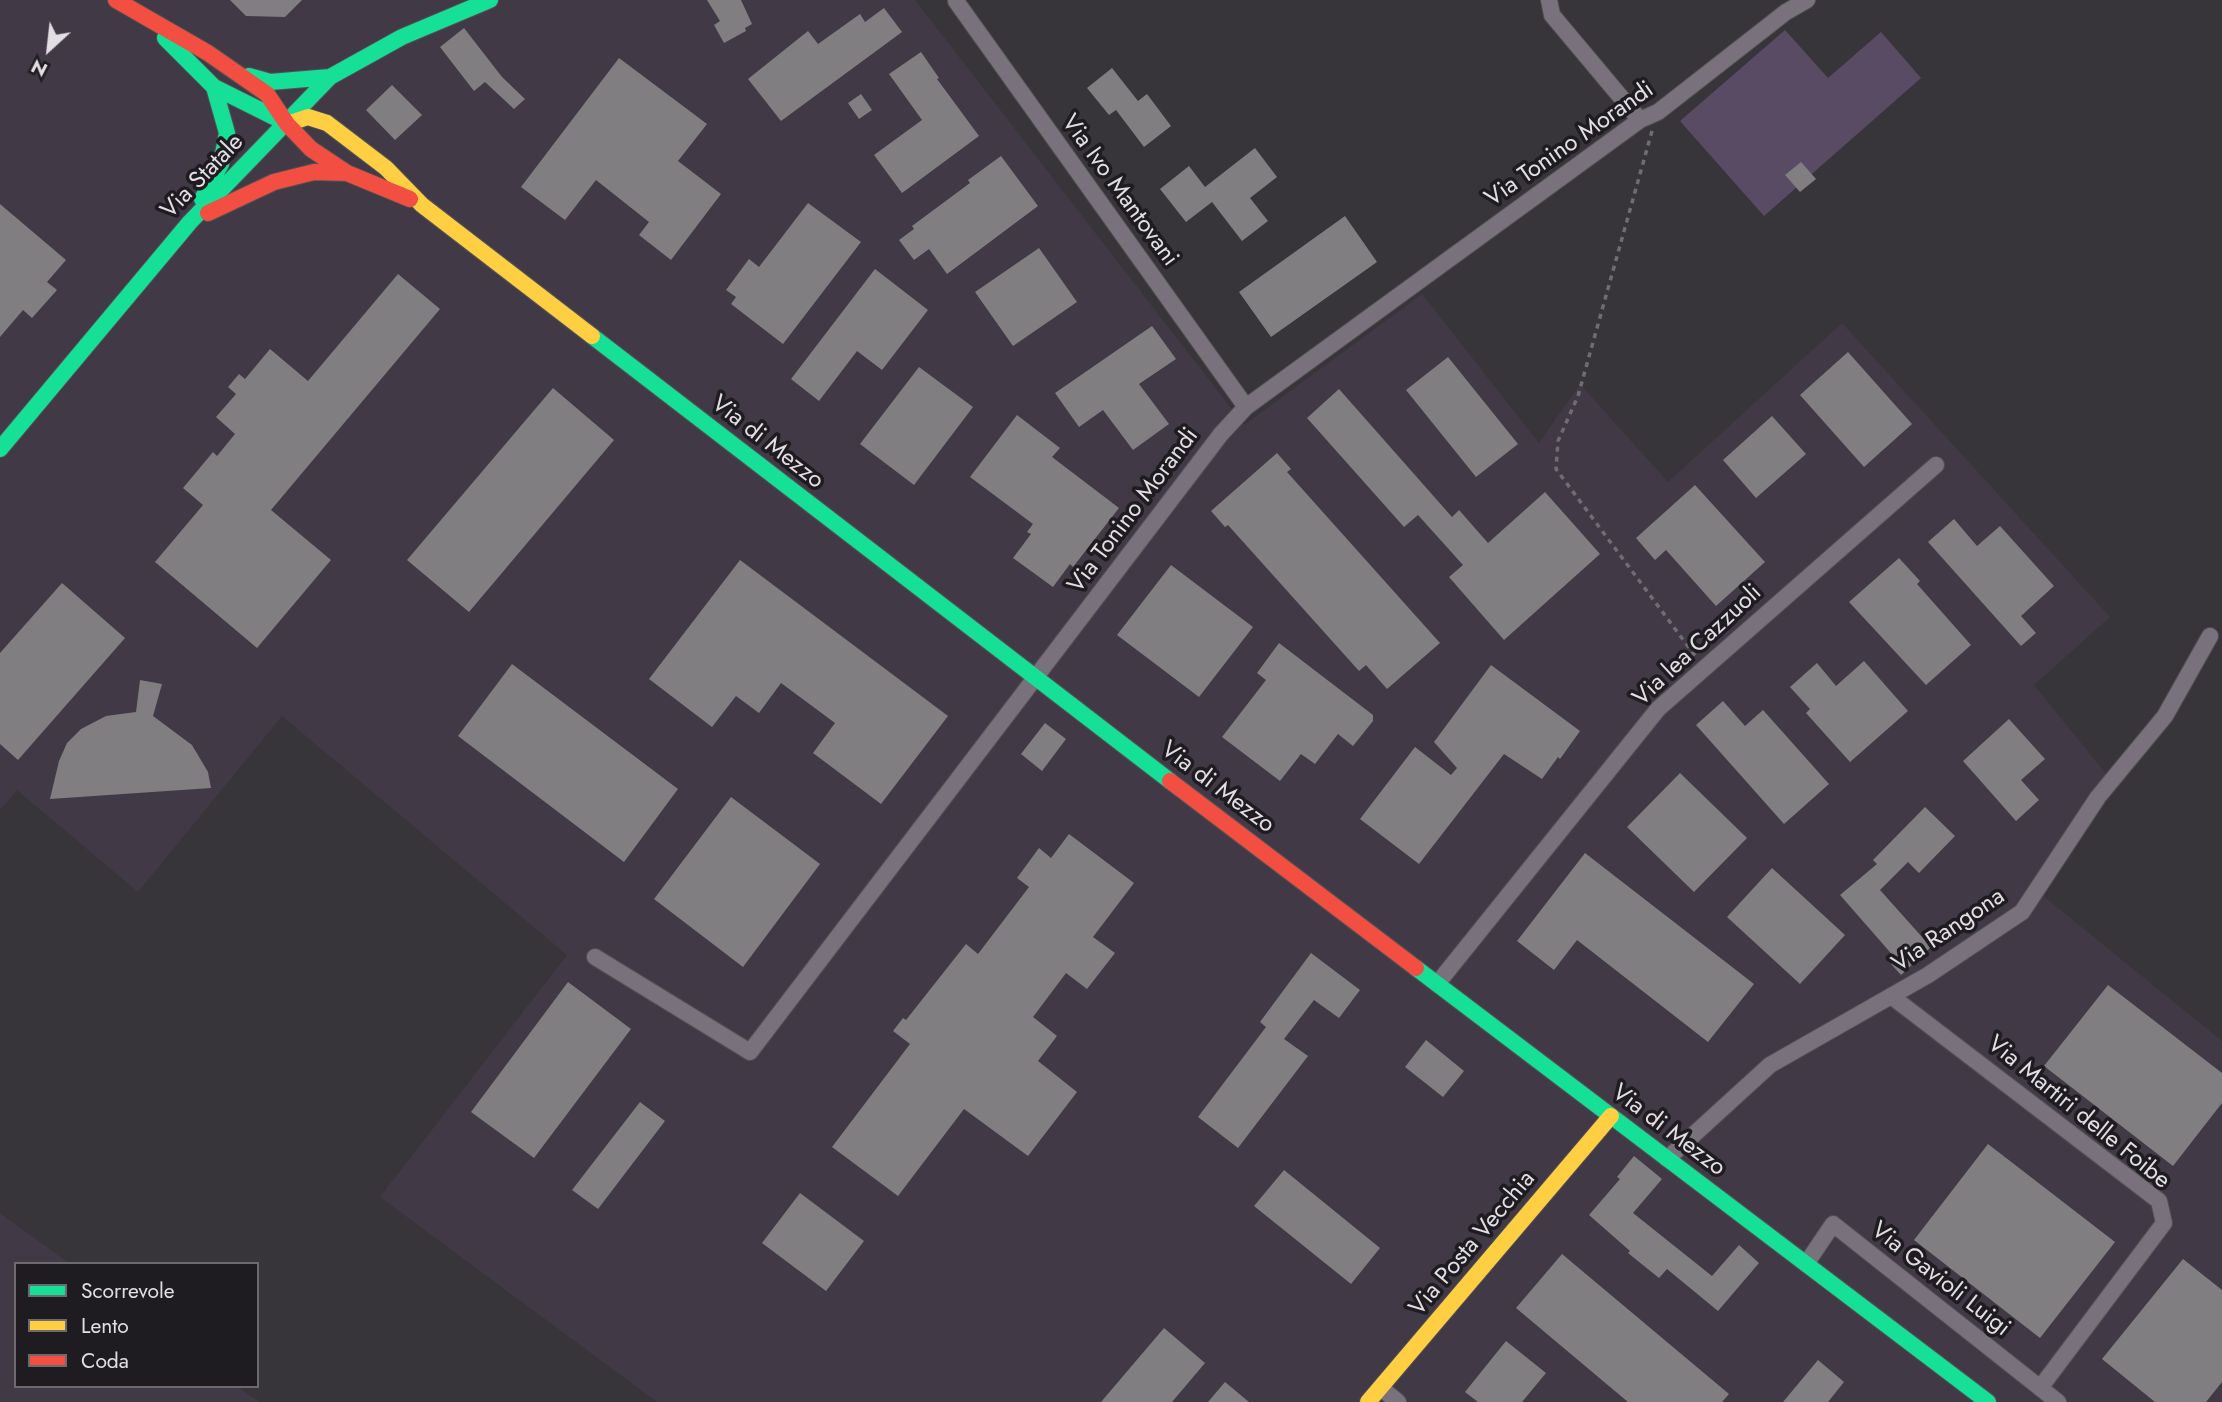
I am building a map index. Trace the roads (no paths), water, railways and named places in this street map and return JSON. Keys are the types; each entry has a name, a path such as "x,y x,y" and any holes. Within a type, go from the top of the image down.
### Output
{"street":[{"path":"116,0 208,53 267,94 287,124 311,149 347,173 422,205"},
{"name":"Via Statale","path":"0,449 190,222 330,77 401,37 490,0"},
{"path":"1549,0 1552,15 1640,120"},
{"name":"Via Tonino Morandi","path":"595,957 750,1052 1221,434 1246,407 1640,120 1657,112 1782,6 1807,0"},
{"name":"Via Ivo Mantovani","path":"956,1 1246,407"},
{"path":"150,22 214,87 287,124 309,117 327,123 386,168 422,205"},
{"path":"236,73 270,82 330,77 321,104 327,123"},
{"path":"190,222 221,164 227,133 214,87"},
{"path":"190,222 274,181 314,172 347,173"},
{"name":"Via di Mezzo","path":"422,205 1035,679 1988,1402"},
{"name":"Via lea Cazzuoli","path":"1437,984 1658,709 1936,465"},
{"name":"Via Rangona","path":"1667,1159 1770,1065 1928,975 2022,912 2098,797 2165,716 2210,636"},
{"name":"Via Martiri delle Foibe","path":"1891,996 2159,1202 2164,1223 2040,1388"},
{"name":"Via Posta Vecchia","path":"1368,1402 1612,1116"},
{"name":"Via Gavioli Luigi","path":"1806,1264 1833,1224 2058,1402"},
{"path":"1381,1388 1398,1402"}]}
